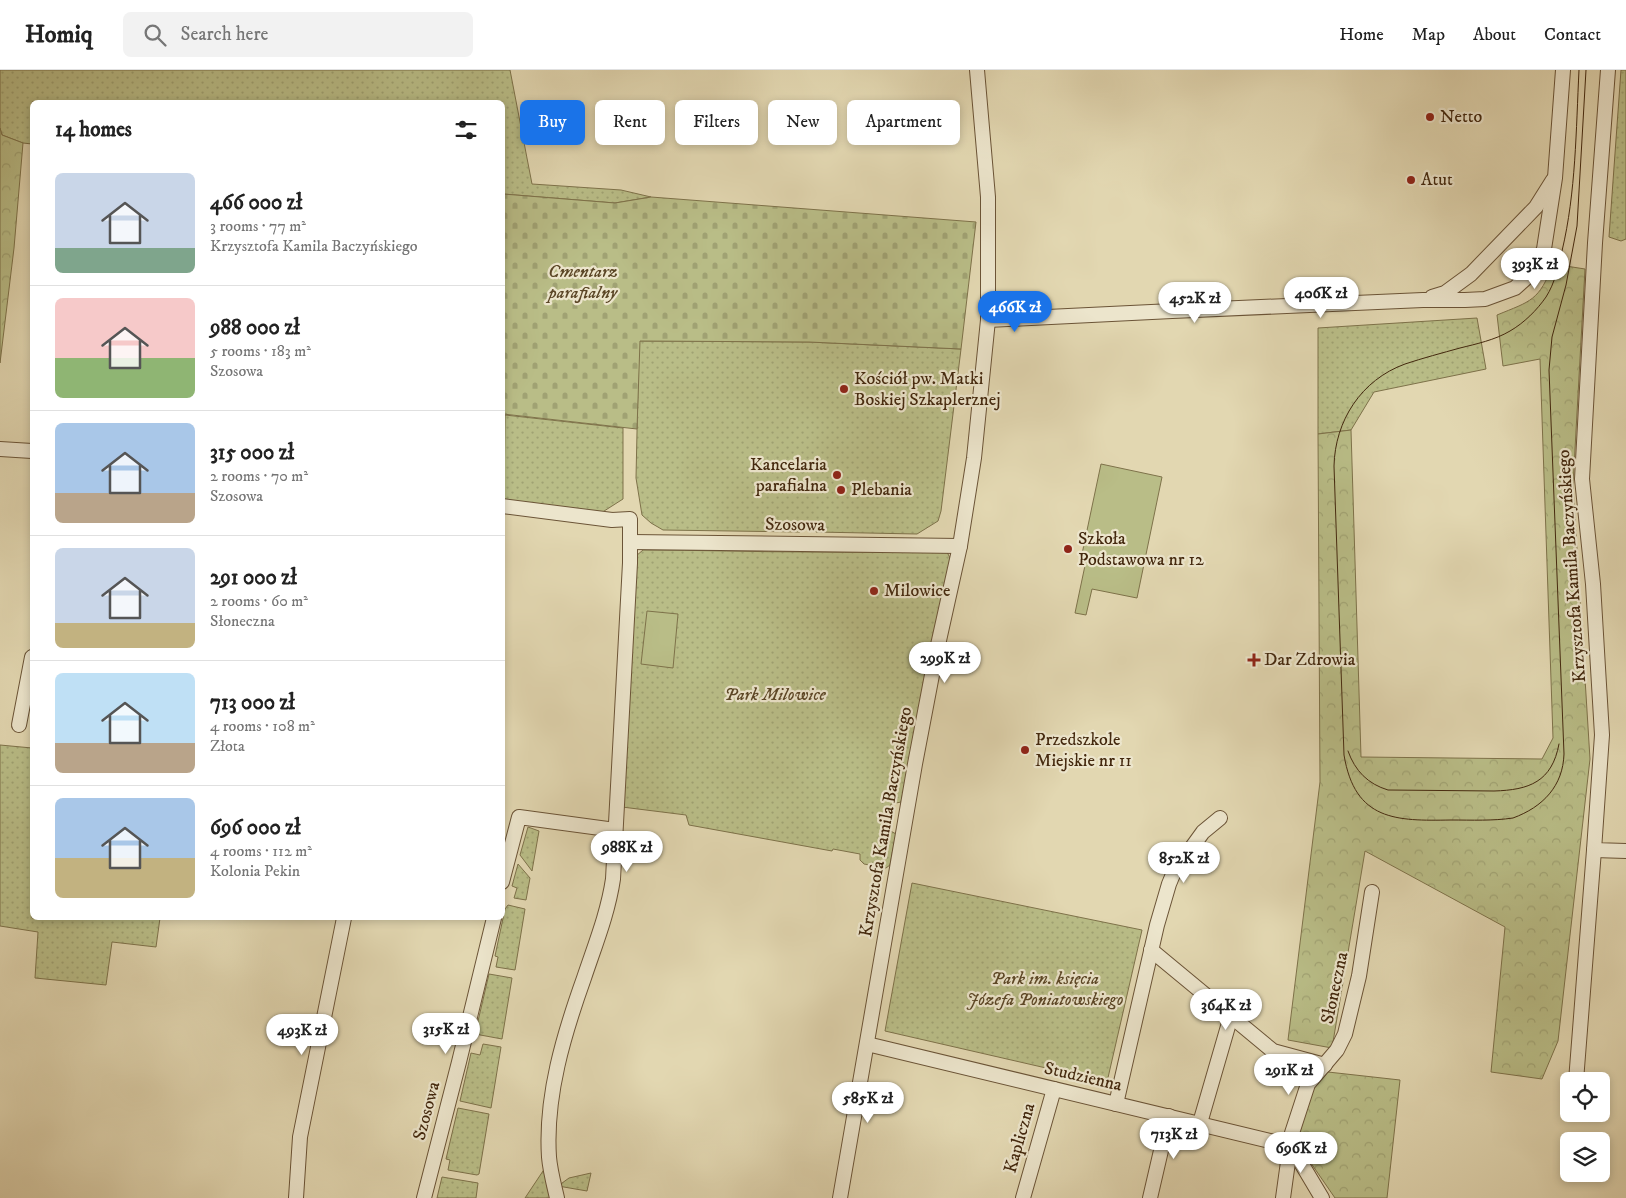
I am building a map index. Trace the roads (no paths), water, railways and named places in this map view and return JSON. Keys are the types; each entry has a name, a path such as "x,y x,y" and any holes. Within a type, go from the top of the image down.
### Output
{"street":[{"name":"Krzysztofa Kamila Baczyńskiego","path":"840,1198 915,764 936,654 960,546 974,458 988,320 988,197 977,70"},
{"path":"988,320 1083,314 1485,299 1515,288 1534,271 1544,249 1555,178 1563,70"},
{"name":"Krzysztofa Kamila Baczyńskiego","path":"1577,1072 1602,735 1593,584 1582,479 1608,70"},
{"path":"1423,300 1445,293 1471,274 1536,207 1555,178"},
{"path":"0,449 30,451"},
{"path":"505,506 612,520 630,519 631,542 613,879 609,904 578,995 558,1064 550,1120 549,1152 557,1198"},
{"name":"Szosowa","path":"631,542 960,546"},
{"path":"19,725 30,667"},
{"path":"505,870 519,816 615,830"},
{"path":"1116,1104 1166,892 1174,872 1203,832 1220,818"},
{"path":"1594,850 1626,851"},
{"name":"Słoneczna","path":"1283,1198 1292,1132 1308,1084 1337,1050 1345,1034 1359,976 1372,892"},
{"path":"296,1198 300,1137 344,920"},
{"name":"Szosowa","path":"424,1198 494,920"},
{"path":"1151,950 1273,1051 1326,1064"},
{"path":"1200,1123 1230,1016"},
{"name":"Studzienna","path":"867,1044 1290,1146"},
{"name":"Kapliczna","path":"1023,1198 1054,1089"},
{"path":"1150,1198 1169,1116"},
{"path":"1290,1146 1322,1198"}],"tram line":[{"path":"1579,70 1575,161 1567,229 1558,269 1546,297 1525,320 1498,337 1405,364 1375,380 1353,404 1339,433 1334,466 1344,755 1350,777 1358,793 1368,805 1381,813 1396,817 1413,820 1490,820 1513,818 1533,808 1549,794 1560,776 1563,765 1549,370 1552,337 1566,285 1577,226 1586,70"},
{"path":"1348,751 1354,765 1363,776 1374,784 1388,790 1494,791 1518,789 1537,781 1551,767 1559,744"}],"place":[{"name":"Netto","path":"1430,117"},
{"name":"Atut","path":"1411,180"},
{"name":"Kościół pw. Matki Boskiej Szkaplerznej","path":"844,389"},
{"name":"Kancelaria parafialna","path":"837,475"},
{"name":"Plebania","path":"841,490"},
{"name":"Szkoła Podstawowa nr 12","path":"1068,549"},
{"name":"Milowice","path":"874,591"},
{"name":"Dar Zdrowia","path":"1254,660"},
{"name":"Przedszkole Miejskie nr 11","path":"1025,750"}],"park label":[{"name":"Cmentarz parafialny","path":"583,282"},
{"name":"Park Milowice","path":"775,695"},
{"name":"Park im. księcia Józefa Poniatowskiego","path":"1045,990"}]}
